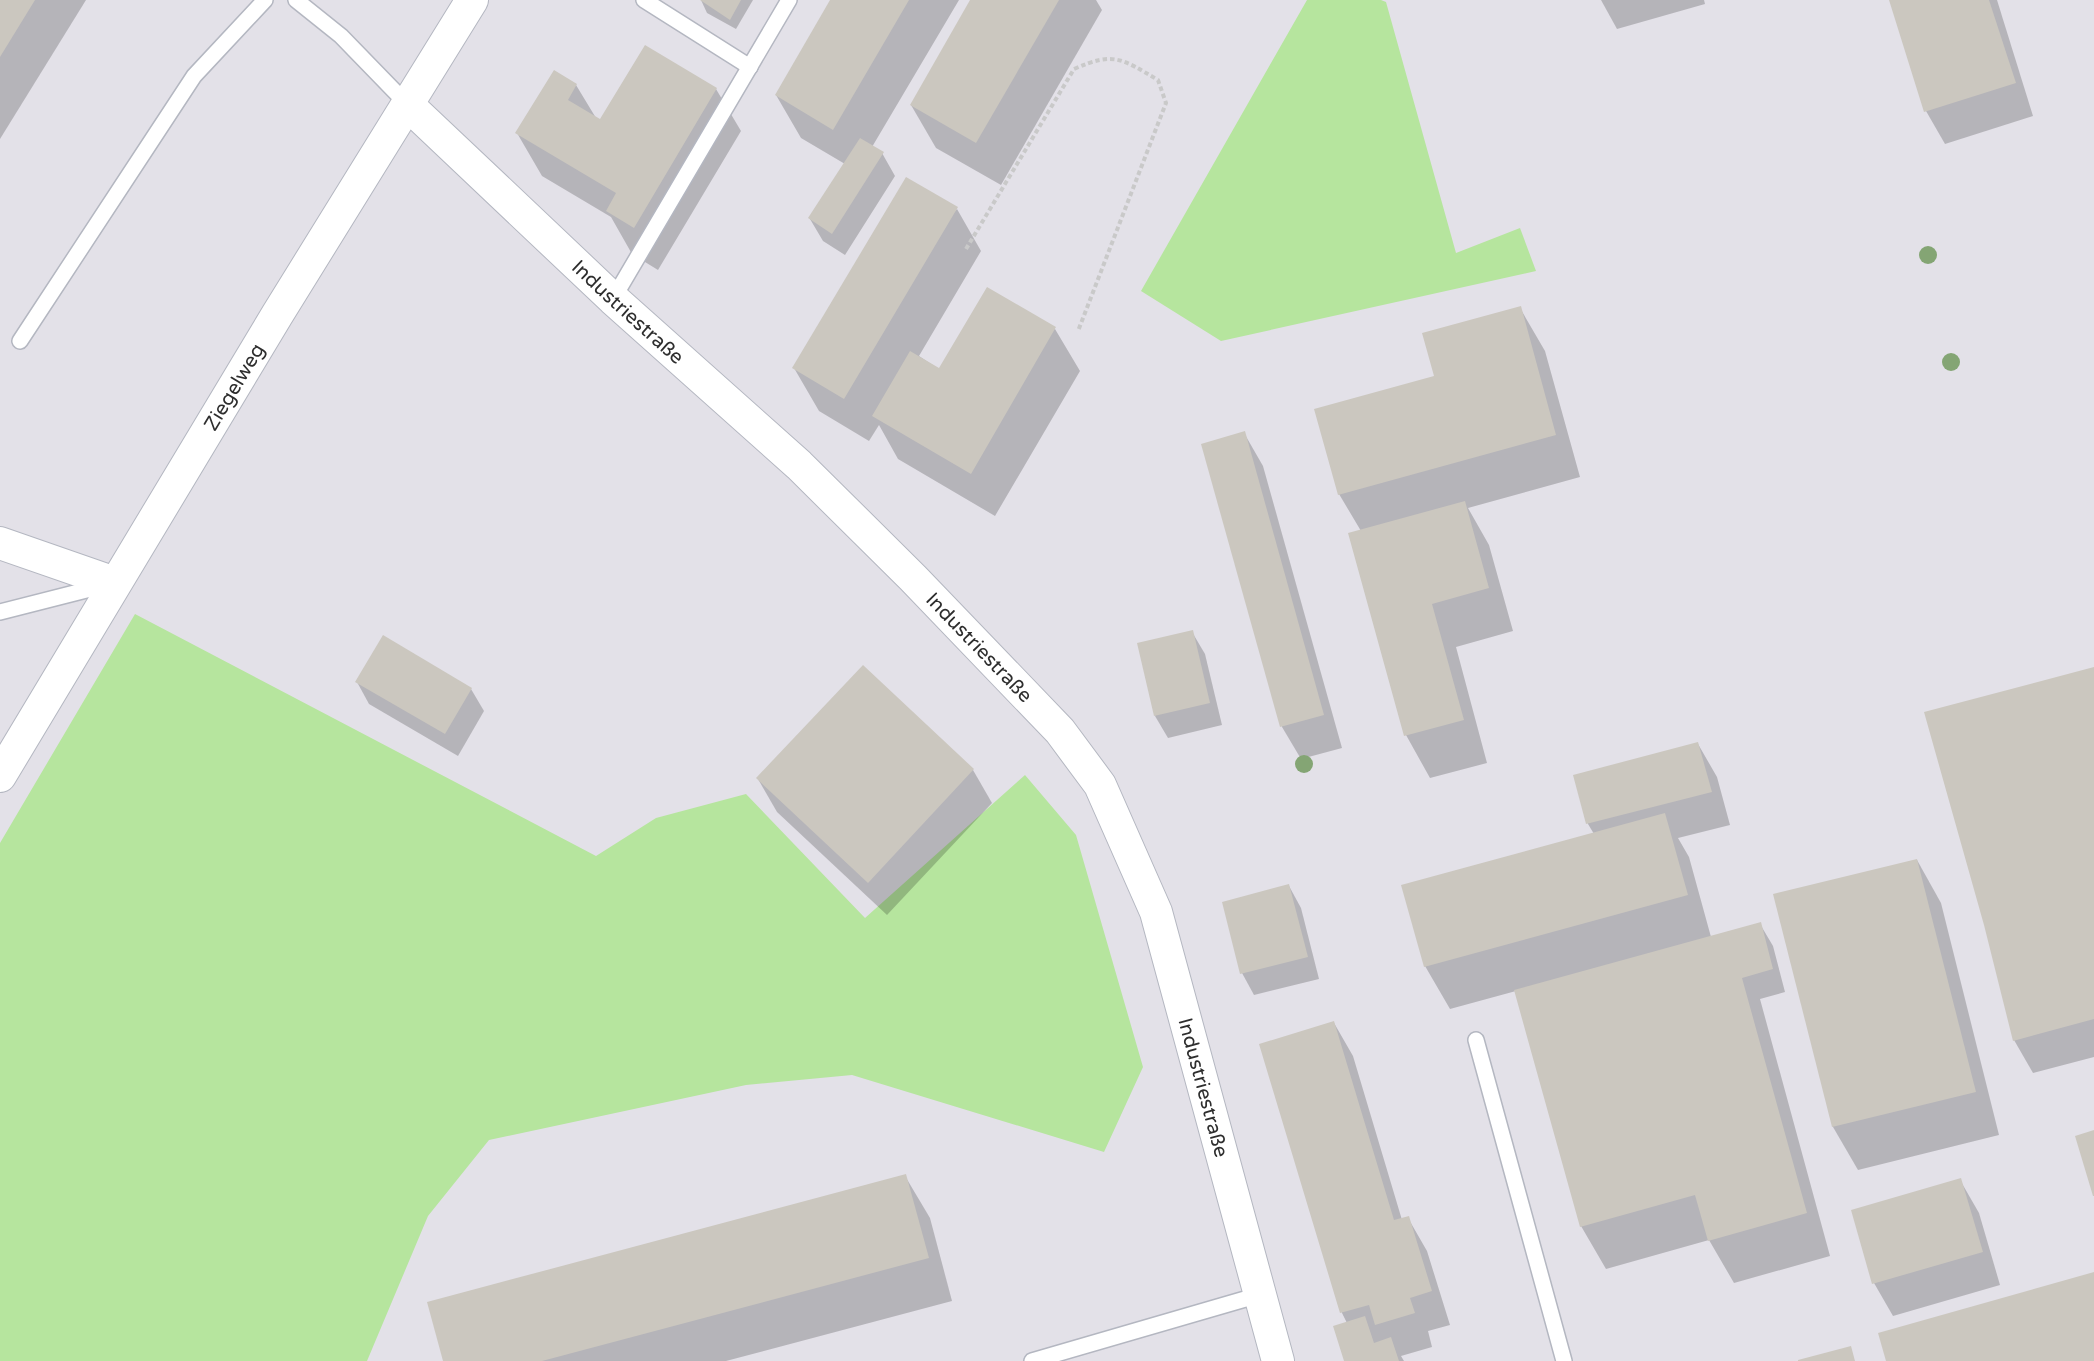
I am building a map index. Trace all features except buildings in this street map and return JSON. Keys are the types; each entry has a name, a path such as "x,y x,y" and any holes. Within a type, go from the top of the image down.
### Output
{"street":[{"name":"Ziegelweg","path":"0,776 115,583 472,0"},
{"name":"Industriestraße","path":"408,105 613,299 799,465 905,570 1060,731 1100,785 1156,912 1278,1361"},
{"path":"0,543 115,583"}],"lane":[{"path":"20,341 194,76 265,0"},
{"path":"297,0 341,36 408,105"},
{"path":"644,0 750,67"},
{"path":"613,299 789,0"},
{"path":"0,612 115,583"},
{"path":"1476,1040 1564,1361"},
{"path":"1032,1361 1259,1295"}],"path":[{"path":"966,249 1074,69 1095,60 1122,59 1158,80 1166,103 1078,331"}],"shaded area":[{"path":"0,0 2094,0 2094,1361 0,1361"}],"green space":[{"path":"1307,0 1381,0 1386,2 1456,253 1520,228 1536,271 1221,341 1141,291"},
{"path":"135,614 596,856 656,818 746,794 865,918 1025,775 1076,835 1143,1067 1104,1152 852,1075 746,1085 489,1140 428,1216 367,1361 0,1361 0,843"}]}
